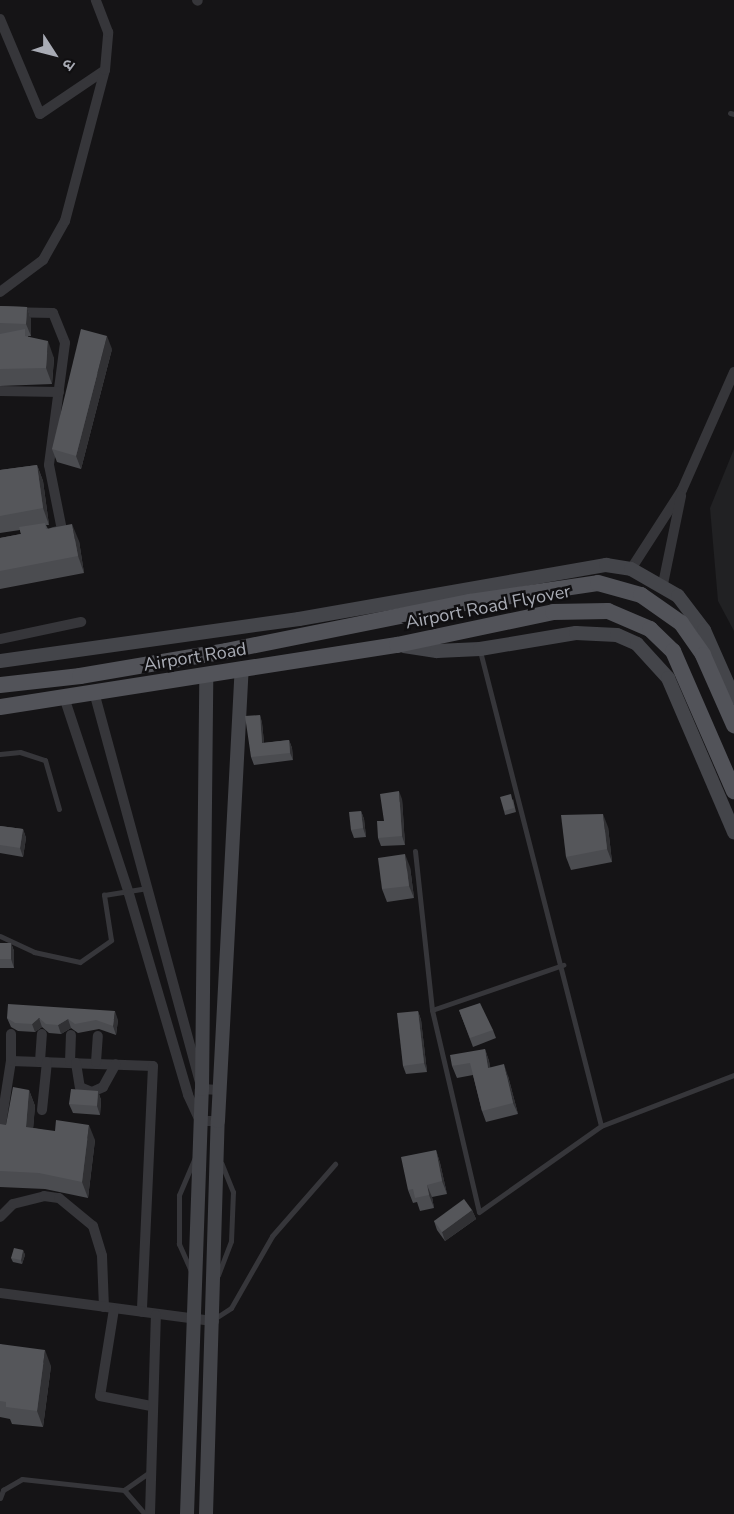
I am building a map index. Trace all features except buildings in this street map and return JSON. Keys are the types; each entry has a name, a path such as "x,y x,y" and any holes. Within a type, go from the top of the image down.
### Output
{"main road":[{"path":"0,685 80,676 226,651 563,585 598,583 624,587 660,605 693,637 734,725"},
{"name":"Airport Road Flyover","path":"397,645 577,609 608,611 633,619 673,651 734,791"},
{"name":"Airport Road","path":"0,707 397,645"}],"street":[{"path":"0,292 43,261 65,221 105,70 108,32 96,0"},
{"path":"0,19 40,114 105,70"},
{"path":"0,312 53,313 65,343 59,392 44,466 62,530 41,534"},
{"path":"631,568 682,490 734,372"},
{"path":"0,391 59,392"},
{"path":"663,584 682,490"},
{"path":"0,661 299,619 588,566 631,568 663,584 698,620 734,698"},
{"path":"0,639 81,622"},
{"path":"397,645 437,651 480,649 576,633 617,635 637,644 668,678 734,832"},
{"path":"206,1514 216,1154 242,669"},
{"path":"187,1514 202,1089 206,675"},
{"path":"94,692 202,1089"},
{"path":"64,697 128,891 189,1095 200,1121"},
{"path":"0,1131 12,1061 11,1034"},
{"path":"42,1034 42,1110"},
{"path":"71,1035 73,1062 80,1087 92,1092 103,1087 116,1064"},
{"path":"96,1062 98,1036"},
{"path":"12,1061 96,1062 153,1066 142,1312"},
{"path":"202,1089 219,1090"},
{"path":"200,1121 218,1121"},
{"path":"0,1217 13,1204 44,1196 59,1198 93,1226 102,1256 109,1308 100,1396 151,1406"},
{"path":"0,1293 156,1315 213,1320"},
{"path":"150,1514 151,1406 156,1315"}],"lane":[{"path":"480,649 563,965 601,1126"},
{"path":"0,754 20,752 45,760 58,809"},
{"path":"415,851 432,1010 479,1212 601,1126 734,1075"},
{"path":"0,936 33,952 80,963 111,940 104,895 147,888"},
{"path":"432,1010 563,965"},
{"path":"213,1320 231,1308 272,1236 335,1164"},
{"path":"0,1498 3,1490 22,1479 124,1490 152,1470"},
{"path":"124,1490 145,1514"}],"shaded area":[{"path":"734,449 734,631 718,601 710,508"}]}
